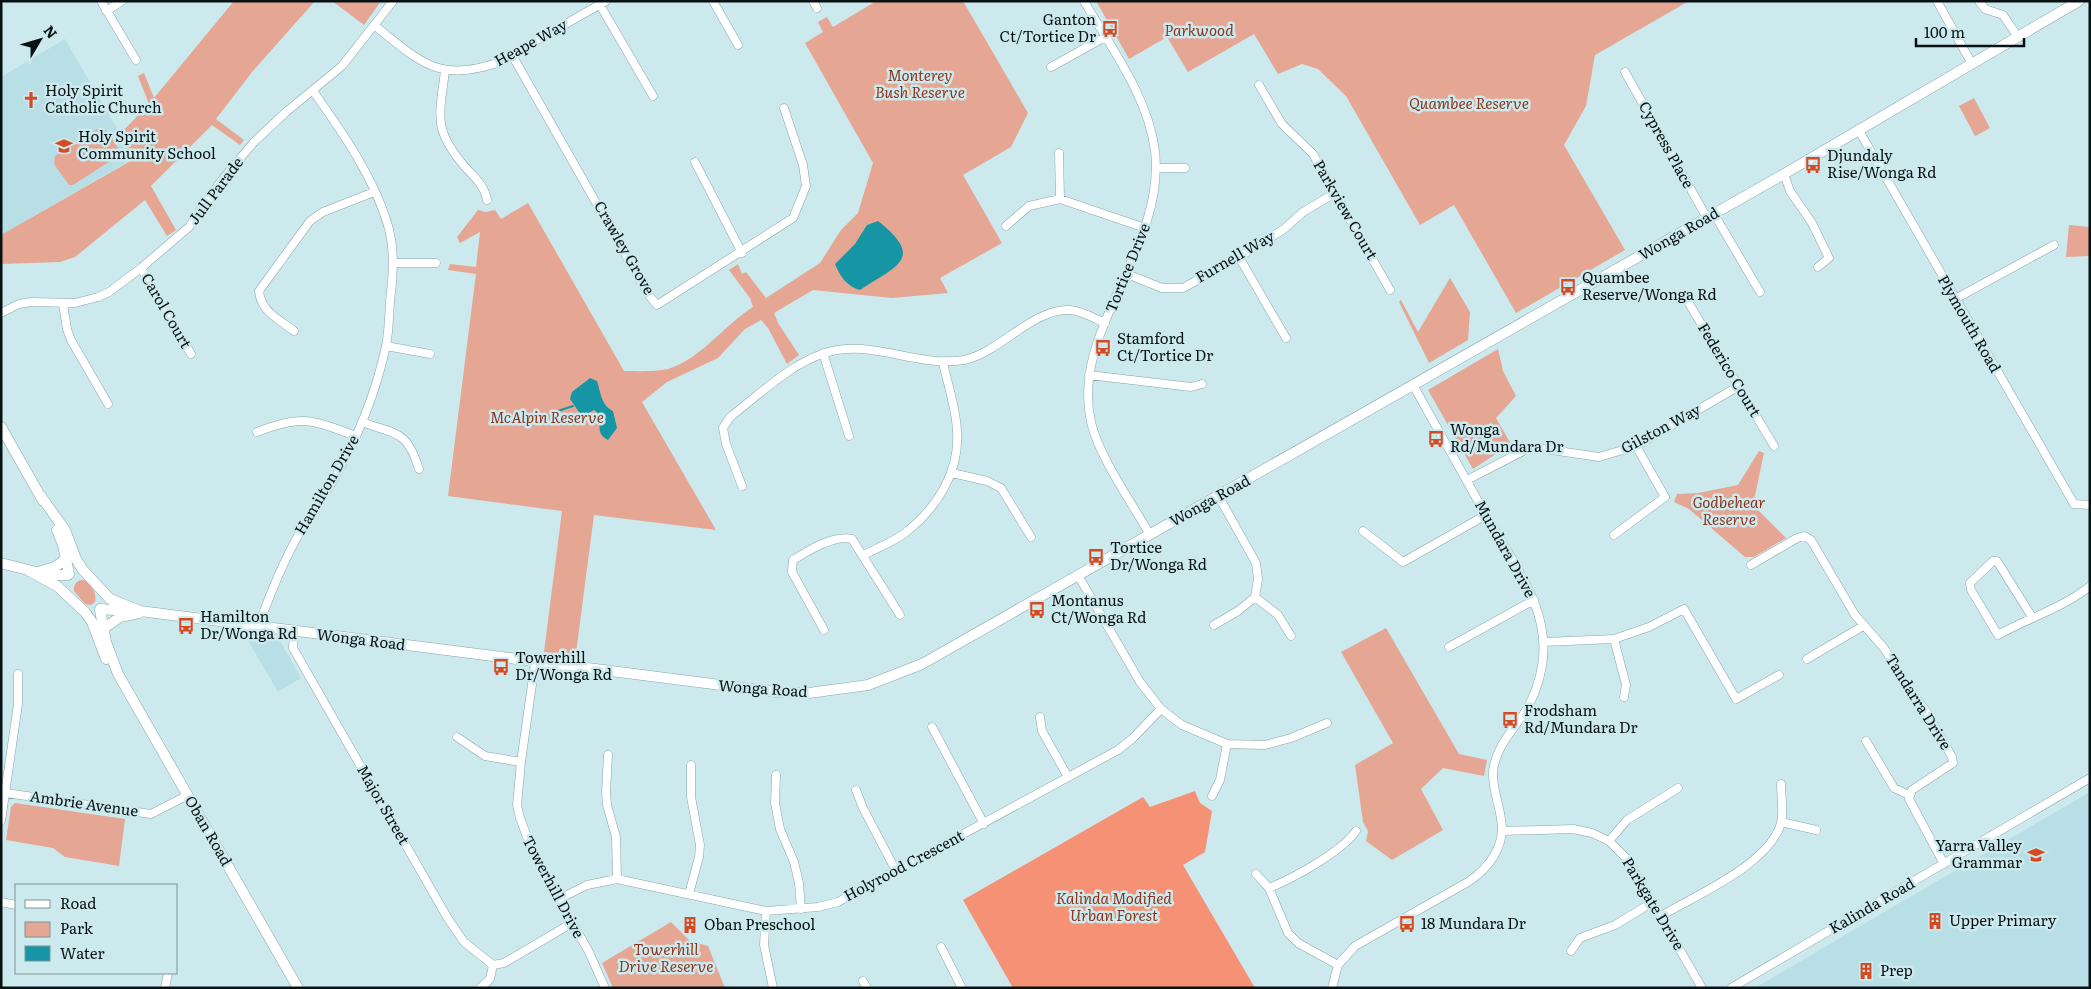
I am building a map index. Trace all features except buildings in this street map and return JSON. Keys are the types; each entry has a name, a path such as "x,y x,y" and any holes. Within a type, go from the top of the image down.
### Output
{"main road":[{"name":"Wonga Road","path":"143,612 784,693 838,690 887,679 922,664 1079,577 1784,174 2079,1"},
{"path":"1,427 40,495 58,532 66,559 68,590 84,611"},
{"path":"40,495 63,526 77,561 88,575 114,601 143,612"},
{"path":"31,572 55,568 66,559"},
{"path":"1,563 31,572 57,586 84,611 143,612"},
{"path":"31,572 88,575"},
{"name":"Oban Road","path":"88,575 100,594 103,629 118,674"},
{"name":"Oban Road","path":"84,611 92,622 104,656 118,674 298,988"},
{"path":"103,629 108,623 122,616 143,612"}],"street":[{"path":"101,1 136,60"},
{"path":"106,11 122,1"},
{"name":"Jull Parade","path":"1,313 31,302 64,304 87,301 104,295 141,268 189,227 221,181 254,142 286,112 342,66 375,26 392,1"},
{"path":"713,1 738,45"},
{"name":"Tortice Drive","path":"1084,1 1145,111 1151,127 1156,168 1153,204 1127,274 1092,357 1087,399 1091,422 1097,440 1150,535"},
{"path":"1937,1 1972,64"},
{"path":"1979,1 1985,9 2003,15 2018,37"},
{"path":"603,3 653,96"},
{"name":"Heape Way","path":"375,26 420,62 445,71 482,68 512,55 603,3"},
{"path":"1051,67 1104,36"},
{"name":"Crawley Grove","path":"512,55 648,294 657,305 793,218 806,186 803,165 784,108"},
{"path":"445,71 439,116 441,130 448,146 480,184 487,200"},
{"name":"Cypress Place","path":"1625,72 1710,216 1760,292"},
{"name":"Parkview Court","path":"1259,85 1282,124 1313,154 1390,290"},
{"name":"Hamilton Drive","path":"258,627 273,585 287,555 304,525 334,480 356,436 386,346 394,263 389,230 374,192 340,129 313,91"},
{"name":"Plymouth Road","path":"1858,129 2074,504 2090,505"},
{"path":"1059,153 1060,199"},
{"path":"695,162 742,252"},
{"path":"1156,168 1185,168"},
{"path":"1784,174 1790,191 1812,223 1829,258 1818,266"},
{"path":"294,331 265,309 260,302 259,291 310,221 322,212 374,192"},
{"name":"Furnell Way","path":"1127,274 1162,288 1183,288 1284,229 1303,212 1335,193"},
{"path":"1006,226 1030,206 1060,199 1145,228"},
{"path":"1955,299 2054,245"},
{"path":"1239,257 1286,338"},
{"path":"394,263 436,263"},
{"name":"Carol Court","path":"141,268 191,354"},
{"name":"Federico Court","path":"1684,295 1740,386 1774,446"},
{"path":"64,304 67,329 71,340 108,404"},
{"path":"742,486 726,444 723,428 730,417 800,364 839,349 856,348 943,362 966,359 982,353 1044,316 1056,312 1078,311 1105,323"},
{"path":"386,346 430,354"},
{"path":"823,354 849,436"},
{"path":"864,555 904,533 936,502 952,472 957,451 957,429 943,362"},
{"path":"1089,375 1191,387 1202,384"},
{"name":"Mundara Drive","path":"1332,988 1338,965 1355,946 1481,873 1496,853 1502,831 1494,788 1494,769 1500,746 1523,715 1536,690 1542,664 1544,642 1534,600 1413,385"},
{"name":"Gilston Way","path":"1466,480 1531,446 1599,457 1636,446 1740,386"},
{"path":"257,432 300,419 315,421 356,436"},
{"path":"362,422 404,438 412,448 419,469"},
{"path":"1614,536 1665,497 1636,446"},
{"path":"952,472 987,481 1001,488 1031,537"},
{"path":"1214,625 1255,598 1258,579 1256,563 1219,497"},
{"path":"1363,531 1403,562 1486,515"},
{"name":"Tandarra Drive","path":"1751,565 1789,542 1804,536 1811,540 1863,626 1884,648 1907,686 1926,711 1952,757 1951,766 1912,790 1909,795"},
{"path":"824,630 792,572 793,560 842,537 852,539 864,555 900,615"},
{"path":"2032,617 1997,561 1993,561 1970,583 1971,590 1998,636 2032,617 2074,599 2090,586"},
{"path":"1079,577 1140,682 1161,709 1182,725 1227,744 1265,745 1278,742 1326,722"},
{"path":"1255,598 1278,615 1291,636"},
{"path":"1449,647 1534,600"},
{"path":"1544,642 1614,639 1649,627 1684,610 1736,699 1779,675"},
{"path":"1807,659 1863,626"},
{"name":"Major Street","path":"294,632 293,648 447,917 464,942 493,965"},
{"path":"1614,639 1626,685 1624,698"},
{"name":"Towerhill Drive","path":"535,663 517,805 523,831 605,988"},
{"path":"1,821 18,704 18,674"},
{"name":"Holyrood Crescent","path":"559,899 587,885 617,879 766,911 800,909 838,902 1118,750 1132,739 1161,709"},
{"path":"1040,717 1042,731 1068,777"},
{"path":"932,727 984,824"},
{"path":"457,737 485,756 521,762"},
{"path":"1866,741 1894,788 1909,795 1910,802 1944,864"},
{"path":"1212,796 1220,780 1227,744"},
{"path":"608,755 606,792 607,804 616,837 617,879"},
{"path":"689,894 700,846 691,797 691,765"},
{"path":"776,774 775,804 780,829 794,862 799,883 800,909"},
{"name":"Kalinda Road","path":"1731,988 2090,778"},
{"path":"1661,916 1755,861 1771,845 1781,822 1781,784"},
{"path":"1608,842 1627,820 1678,788"},
{"path":"856,790 863,808 896,871"},
{"name":"Ambrie Avenue","path":"6,793 151,814 188,795"},
{"path":"1781,822 1816,830"},
{"name":"Parkgate Drive","path":"1502,831 1573,829 1592,833 1608,842 1627,859 1702,988"},
{"path":"1270,888 1348,843 1356,831"},
{"path":"1256,874 1270,888 1288,933 1298,943 1338,965"},
{"path":"1,902 15,905"},
{"path":"1571,951 1580,938 1615,925 1653,902"},
{"path":"766,911 764,945 774,988"},
{"path":"480,988 490,979 493,965 504,963 572,923"},
{"path":"941,947 962,988"},
{"path":"166,988 168,974"}],"shaded area":[{"name":"Holy Spirit Community School","path":"65,39 134,158 1,235 1,77"},
{"path":"246,637 280,641 301,678 278,692"},
{"name":"Yarra Valley Grammar","path":"2090,792 2090,988 1755,988 1874,918"}],"green space":[{"path":"234,1 315,1 252,72 216,119 244,140 240,145 212,125 151,186 176,230 167,236 145,200 75,257 60,262 1,264 1,235 134,159 120,134 149,104 138,76 144,73 154,98"},
{"path":"332,1 381,1 364,25"},
{"path":"872,1 963,1 1028,113 1011,147 963,175 1002,243 940,278 948,293 892,298 813,290 774,313 778,323 799,355 787,364 768,328 761,320 745,329 718,358 667,382 642,402 716,530 594,515 576,653 572,656 544,652 562,511 448,496 476,274 448,270 450,264 476,267 480,232 460,243 457,237 478,210 486,212 495,210 501,219 528,203 624,371 663,370 691,358 742,314 753,307 750,298 729,270 738,264 742,274 746,272 766,298 820,263 841,230 858,213 873,163 805,43 823,32 818,22 827,17 833,27 873,3"},
{"name":"Quambee Reserve","path":"1096,1 1689,1 1595,55 1586,106 1564,145 1625,250 1516,313 1454,205 1420,225 1346,96 1318,69 1302,64 1278,74 1254,34 1188,72 1167,37 1129,59"},
{"path":"1974,98 1990,128 1975,136 1959,106"},
{"path":"100,127 106,130 119,149 118,156 73,185 69,185 54,164 55,156"},
{"path":"2069,225 2090,227 2090,256 2066,257"},
{"path":"1450,278 1470,312 1468,340 1429,363 1399,302 1401,300 1418,332"},
{"path":"1498,349 1503,371 1516,396 1496,418 1511,444 1473,469 1428,390"},
{"name":"Godbehear Reserve","path":"1759,451 1764,453 1753,505 1786,538 1754,557 1745,557 1689,509 1674,502 1677,494 1698,493 1738,485"},
{"path":"79,580 84,580 95,592 95,602 91,605 85,604 74,591 76,583"},
{"path":"1386,628 1459,754 1487,760 1484,776 1443,768 1421,789 1443,830 1392,860 1366,841 1368,831 1363,822 1355,765 1393,743 1341,652"},
{"name":"Kalinda Modified Urban Forest","path":"1195,791 1200,803 1212,811 1205,852 1183,865 1255,988 1013,988 963,900 1143,797 1150,807"},
{"path":"15,803 125,819 119,866 65,857 53,848 6,840 11,807"},
{"name":"Towerhill Drive Reserve","path":"671,922 690,941 708,946 725,988 613,988 602,963"}],"water":[{"path":"878,221 900,244 903,253 900,261 894,268 860,290 855,289 844,280 835,264 855,244 867,225"},
{"path":"590,378 597,381 604,402 613,411 617,428 608,440 600,433 601,416 594,410 581,415 570,399 572,392"}],"waterway":[{"path":"549,423 558,411 573,406"}],"place":[{"name":"Ganton Ct/Tortice Dr","path":"1110,29"},
{"name":"Holy Spirit Catholic Church","path":"31,100"},
{"name":"Holy Spirit Community School","path":"64,146"},
{"name":"Djundaly Rise/Wonga Rd","path":"1813,165"},
{"name":"Quambee Reserve/Wonga Rd","path":"1568,287"},
{"name":"Stamford Ct/Tortice Dr","path":"1103,348"},
{"name":"Wonga Rd/Mundara Dr","path":"1436,439"},
{"name":"Tortice Dr/Wonga Rd","path":"1096,557"},
{"name":"Montanus Ct/Wonga Rd","path":"1037,610"},
{"name":"Hamilton Dr/Wonga Rd","path":"186,626"},
{"name":"Towerhill Dr/Wonga Rd","path":"501,667"},
{"name":"Frodsham Rd/Mundara Dr","path":"1510,720"},
{"name":"Yarra Valley Grammar","path":"2036,855"},
{"name":"Upper Primary","path":"1935,921"},
{"name":"18 Mundara Dr","path":"1407,924"},
{"name":"Oban Preschool","path":"690,925"},
{"name":"Prep","path":"1866,971"}],"park label":[{"name":"Parkwood","path":"1199,31"},
{"name":"Monterey Bush Reserve","path":"920,84"},
{"name":"McAlpin Reserve","path":"547,418"}]}
